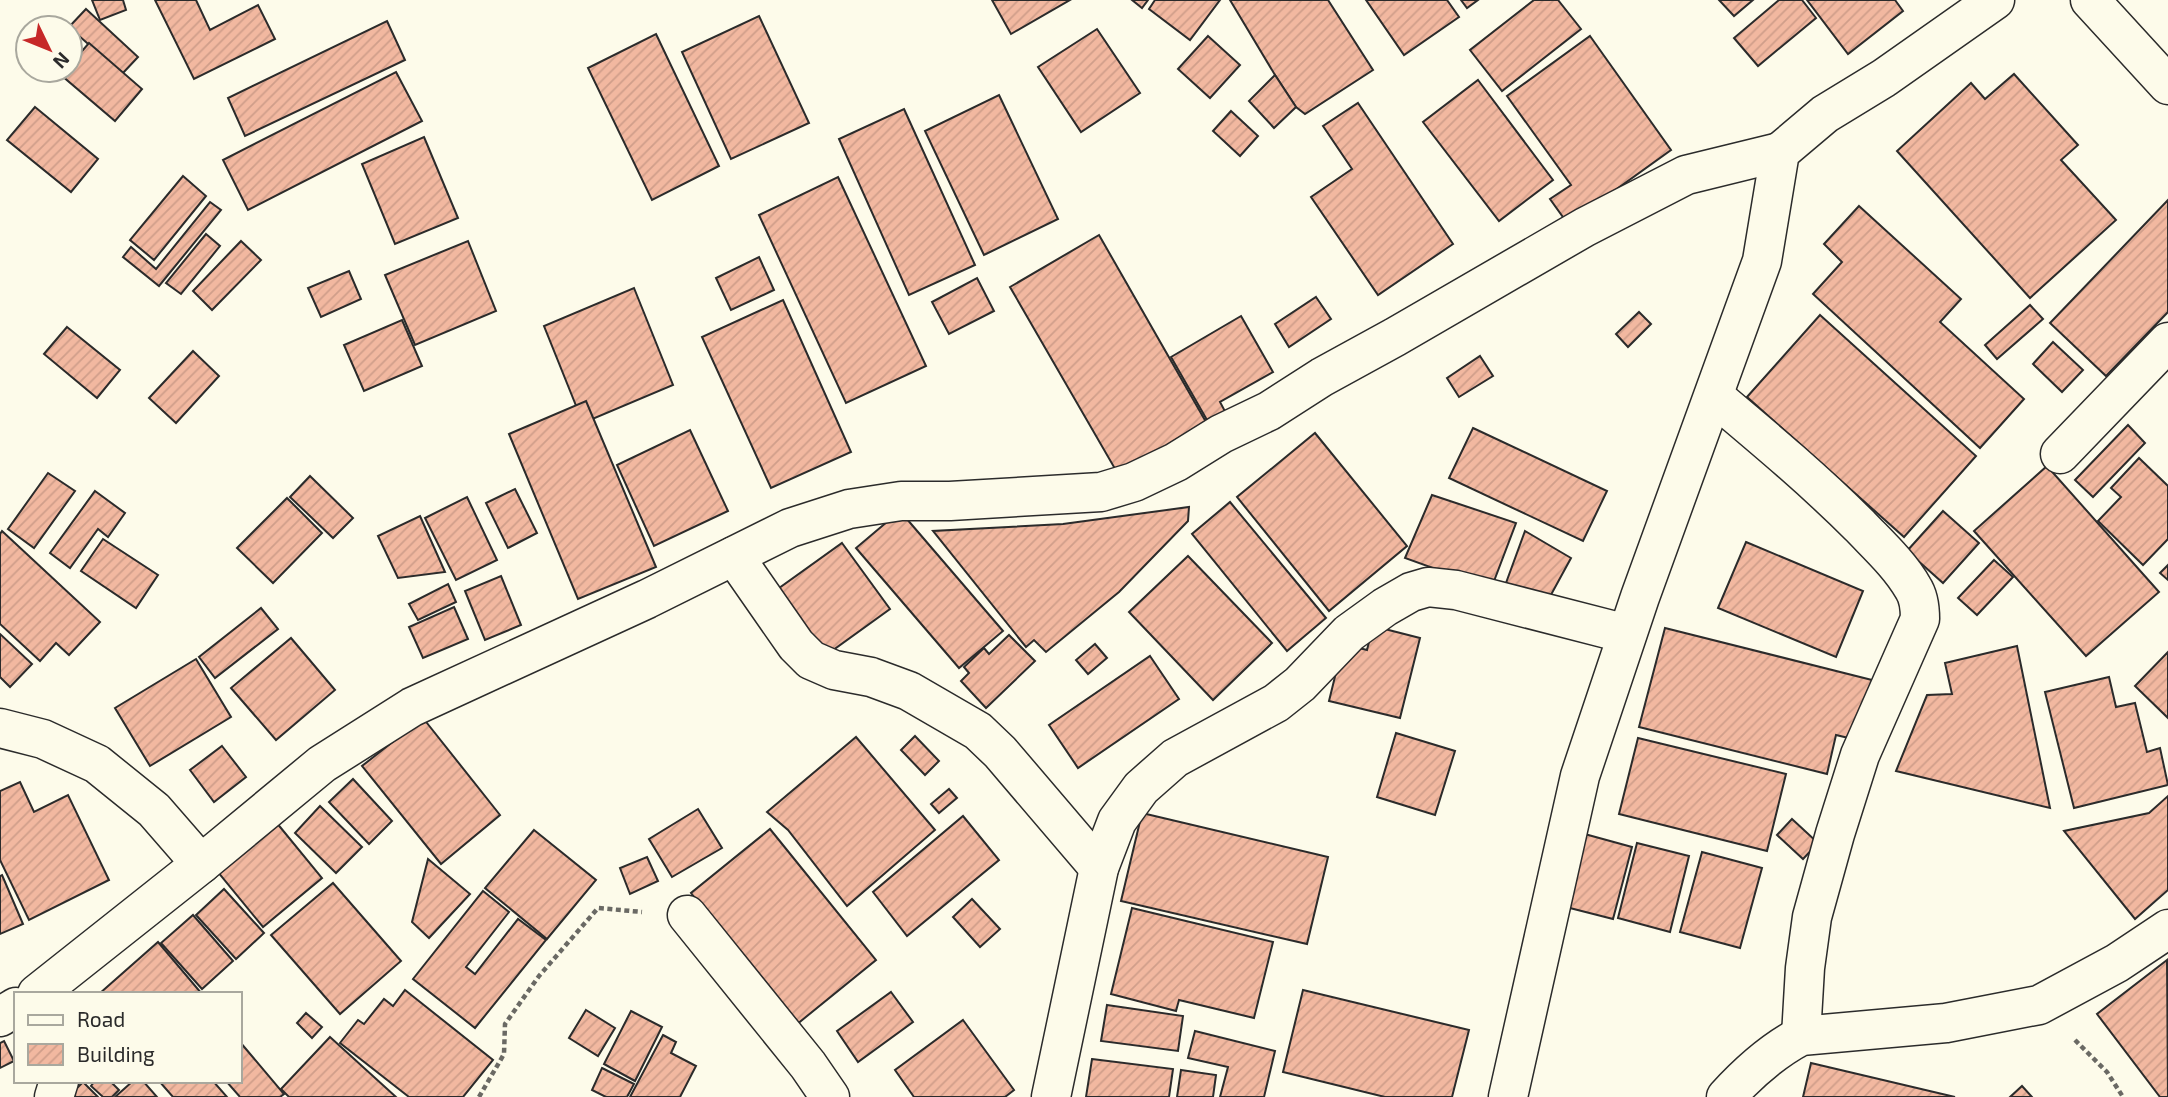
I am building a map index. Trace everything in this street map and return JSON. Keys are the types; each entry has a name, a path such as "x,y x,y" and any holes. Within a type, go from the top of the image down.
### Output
{"street":[{"path":"42,992 322,764 412,707 647,599 790,528 849,509 901,501 950,501 1101,492 1134,482 1269,411 1322,377 1585,227 1686,175 1780,152 1825,114 1884,78 1994,0"},
{"path":"2090,0 2168,85"},
{"path":"1508,1097 1580,776 1627,635 1762,261 1780,152"},
{"path":"2060,454 2168,342"},
{"path":"1715,397 1796,465 1868,534 1903,573 1914,589 1920,606 1920,619 1860,755 1835,834 1812,918 1805,968 1801,1036"},
{"path":"734,555 796,645 811,660 834,670 871,677 909,691 978,731 1000,752 1099,868"},
{"path":"1051,1097 1099,868 1117,821 1141,788 1175,758 1276,703 1300,684 1349,633 1385,607 1411,592 1428,587 1456,590 1627,635"},
{"path":"0,728 43,740 97,764 154,810 201,864"},
{"path":"687,915 830,1097"},
{"path":"1726,1097 1752,1071 1801,1036 1946,1023 2039,1006 2118,963 2168,929"}],"path":[{"path":"479,1097 504,1054 505,1024 539,976 598,908 687,915"},
{"path":"2039,1006 2107,1072 2123,1097"}],"building":[{"path":"92,0 123,0 126,10 100,20"},
{"path":"155,0 196,0 210,30 258,5 275,39 194,79"},
{"path":"992,0 1070,0 1011,34"},
{"path":"1132,0 1148,0 1142,8"},
{"path":"1155,0 1220,0 1190,40 1149,9"},
{"path":"1230,0 1328,0 1373,70 1305,114 1296,107"},
{"path":"1366,0 1447,0 1459,17 1404,55"},
{"path":"1461,0 1478,0 1467,8"},
{"path":"1534,0 1558,0 1581,29 1502,91 1470,50"},
{"path":"1719,0 1753,0 1734,16"},
{"path":"1779,0 1802,0 1816,18 1758,66 1734,38"},
{"path":"1807,0 1895,0 1903,11 1848,54"},
{"path":"86,9 138,57 122,74 84,40 84,14 81,14"},
{"path":"759,16 809,123 731,159 682,52"},
{"path":"387,21 405,60 245,136 228,98"},
{"path":"1097,29 1140,93 1081,132 1038,67"},
{"path":"656,34 719,166 652,200 588,68"},
{"path":"1208,36 1240,65 1210,98 1178,69"},
{"path":"1590,36 1671,150 1568,224 1550,199 1571,185 1507,96"},
{"path":"89,43 142,89 115,121 72,84 84,84 84,49"},
{"path":"396,72 422,121 248,210 223,160"},
{"path":"2014,74 2078,145 2061,160 2116,220 2030,298 1897,151 1971,83 1985,99"},
{"path":"1275,75 1296,107 1274,128 1249,101"},
{"path":"1478,80 1553,180 1499,221 1423,122"},
{"path":"999,95 1058,219 984,255 925,131"},
{"path":"1358,103 1453,244 1378,295 1311,197 1352,169 1323,126"},
{"path":"35,107 98,159 71,192 7,140"},
{"path":"904,109 975,265 909,295 839,139"},
{"path":"1231,111 1258,136 1240,156 1213,131"},
{"path":"424,137 458,218 395,244 362,164"},
{"path":"183,176 206,196 154,260 130,240"},
{"path":"838,177 926,366 846,403 759,215"},
{"path":"2168,200 2168,312 2106,376 2050,323"},
{"path":"210,202 221,210 159,286 123,257 131,247 156,269"},
{"path":"1859,206 1961,299 1940,322 2024,399 1980,448 1813,294 1842,262 1824,244"},
{"path":"206,234 220,246 181,294 166,283"},
{"path":"1099,235 1206,422 1118,474 1010,287"},
{"path":"241,241 261,260 212,310 193,291"},
{"path":"468,241 496,311 415,345 385,275"},
{"path":"759,257 774,290 731,310 716,278"},
{"path":"349,271 361,299 321,317 308,288"},
{"path":"977,278 994,311 949,334 932,302"},
{"path":"634,288 673,385 583,423 544,326"},
{"path":"1316,297 1331,319 1289,347 1275,324"},
{"path":"783,300 851,452 771,488 702,337"},
{"path":"2030,305 2043,319 1997,359 1985,345"},
{"path":"1639,312 1651,324 1628,347 1616,334"},
{"path":"1820,315 1976,456 1904,537 1747,397"},
{"path":"1241,316 1273,372 1220,402 1228,417 1211,427 1171,357"},
{"path":"402,320 422,366 364,391 344,345"},
{"path":"67,327 120,370 97,398 44,354"},
{"path":"2053,342 2083,370 2062,392 2033,364"},
{"path":"193,351 219,376 176,423 149,398"},
{"path":"1480,356 1493,376 1459,397 1447,378"},
{"path":"586,401 656,567 578,599 509,434"},
{"path":"2128,425 2145,443 2093,497 2075,480"},
{"path":"1473,428 1607,491 1583,541 1449,478"},
{"path":"690,430 728,511 654,546 617,465"},
{"path":"1315,433 1407,546 1329,611 1237,497"},
{"path":"2139,458 2168,486 2168,539 2143,565 2098,521 2121,497 2111,488"},
{"path":"2047,466 2159,592 2086,656 1974,531"},
{"path":"48,473 75,491 34,548 8,529"},
{"path":"310,476 353,518 333,538 290,497"},
{"path":"515,489 537,533 508,548 486,503"},
{"path":"95,491 125,513 108,537 98,529 70,568 50,553"},
{"path":"1432,495 1516,523 1491,589 1405,558"},
{"path":"467,497 497,560 456,580 425,518"},
{"path":"287,498 322,533 273,583 237,548"},
{"path":"1230,502 1326,618 1287,651 1192,534"},
{"path":"1189,507 1188,521 1119,592 1046,652 1034,640 1026,647 933,531 1063,524"},
{"path":"900,511 1003,631 959,668 856,548"},
{"path":"1943,511 1979,543 1943,583 1907,551"},
{"path":"420,516 445,572 398,578 378,536"},
{"path":"2,531 100,622 69,655 56,643 40,661 0,624"},
{"path":"1525,531 1571,558 1546,604 1506,583"},
{"path":"103,539 158,575 136,608 81,571"},
{"path":"1746,542 1863,591 1836,657 1718,608"},
{"path":"842,543 890,609 822,658 775,591"},
{"path":"1188,556 1272,643 1213,700 1129,612"},
{"path":"1994,560 2013,577 1977,615 1958,598"},
{"path":"2168,565 2168,580 2160,573"},
{"path":"501,576 521,625 485,640 465,591"},
{"path":"448,584 456,602 418,620 409,604"},
{"path":"454,607 468,639 423,658 409,627"},
{"path":"261,608 278,629 215,678 199,657"},
{"path":"1373,626 1420,638 1400,718 1329,701 1343,644 1367,650"},
{"path":"1665,628 1872,680 1857,740 1836,735 1827,774 1639,727"},
{"path":"0,634 32,664 10,687 0,677"},
{"path":"1009,635 1035,661 986,708 961,681 969,673 964,667 984,648 989,654"},
{"path":"291,638 335,690 276,740 231,688"},
{"path":"1095,644 1107,658 1088,674 1076,660"},
{"path":"2017,646 2050,808 1896,771 1927,695 1952,694 1945,663"},
{"path":"2168,652 2168,718 2135,686"},
{"path":"1150,656 1179,699 1078,768 1049,725"},
{"path":"196,659 231,717 150,766 115,708"},
{"path":"2109,677 2116,707 2135,703 2147,752 2160,748 2168,785 2074,808 2045,692"},
{"path":"423,718 500,815 441,864 362,766"},
{"path":"1396,733 1455,751 1435,815 1377,797"},
{"path":"915,736 939,761 925,775 901,750"},
{"path":"856,737 935,830 847,906 788,830 767,812"},
{"path":"1638,738 1786,774 1767,851 1619,814"},
{"path":"222,746 246,777 214,802 190,770"},
{"path":"353,779 392,821 369,844 329,802"},
{"path":"20,782 34,812 68,795 109,880 29,920 0,860 0,791"},
{"path":"949,789 957,798 939,813 931,804"},
{"path":"2168,796 2168,890 2135,919 2064,831 2149,813"},
{"path":"320,806 362,847 336,873 295,833"},
{"path":"698,809 722,848 672,877 649,839"},
{"path":"1142,813 1328,857 1307,944 1121,901"},
{"path":"963,816 999,860 907,936 873,892"},
{"path":"1792,819 1818,843 1803,859 1777,835"},
{"path":"276,822 322,878 263,927 217,871"},
{"path":"770,829 876,960 796,1025 691,893"},
{"path":"534,830 596,880 547,939 485,888"},
{"path":"1581,833 1632,847 1613,919 1562,906"},
{"path":"1637,843 1689,856 1670,932 1618,918"},
{"path":"1702,852 1762,868 1740,948 1680,932"},
{"path":"647,857 658,881 630,894 620,868"},
{"path":"428,859 470,894 429,938 412,922"},
{"path":"2,875 23,924 0,934 0,876"},
{"path":"333,883 401,961 340,1014 271,935"},
{"path":"224,889 264,933 236,959 196,915"},
{"path":"483,891 509,912 466,967 475,974 518,919 546,940 475,1028 413,979"},
{"path":"972,899 1000,929 980,947 953,917"},
{"path":"1132,908 1273,942 1254,1018 1179,1000 1176,1011 1111,994"},
{"path":"193,915 233,961 202,989 161,943"},
{"path":"158,942 200,992 101,992"},
{"path":"2167,960 2168,1097 2160,1097 2097,1014"},
{"path":"405,990 493,1060 463,1097 409,1097 340,1043 358,1020 364,1024 384,999 393,1006"},
{"path":"1303,990 1469,1030 1452,1097 1385,1097 1283,1072"},
{"path":"891,992 913,1022 858,1062 837,1031"},
{"path":"1107,1005 1183,1016 1178,1051 1101,1041"},
{"path":"586,1010 615,1028 598,1056 569,1038"},
{"path":"631,1011 662,1027 635,1081 604,1064"},
{"path":"306,1013 322,1027 312,1038 297,1023"},
{"path":"963,1020 1014,1090 1005,1097 914,1097 895,1070"},
{"path":"1195,1031 1275,1051 1264,1097 1220,1097 1228,1067 1188,1058"},
{"path":"663,1035 676,1042 671,1053 696,1066 680,1097 630,1097"},
{"path":"330,1037 396,1097 289,1097 281,1089"},
{"path":"4,1041 14,1061 0,1068 0,1043"},
{"path":"242,1044 284,1094 280,1097 240,1097 228,1083 242,1083"},
{"path":"1092,1059 1173,1069 1169,1097 1086,1097"},
{"path":"1811,1063 1955,1097 1803,1097"},
{"path":"602,1068 634,1084 627,1097 606,1097 592,1090"},
{"path":"1181,1070 1216,1075 1213,1097 1177,1097"},
{"path":"84,1083 98,1097 76,1097 72,1093"},
{"path":"93,1083 112,1083 119,1090 112,1097 103,1097 91,1086"},
{"path":"131,1083 145,1083 157,1097 115,1097"},
{"path":"161,1083 215,1083 227,1097 173,1097"},
{"path":"2022,1086 2032,1097 2010,1097"}]}
